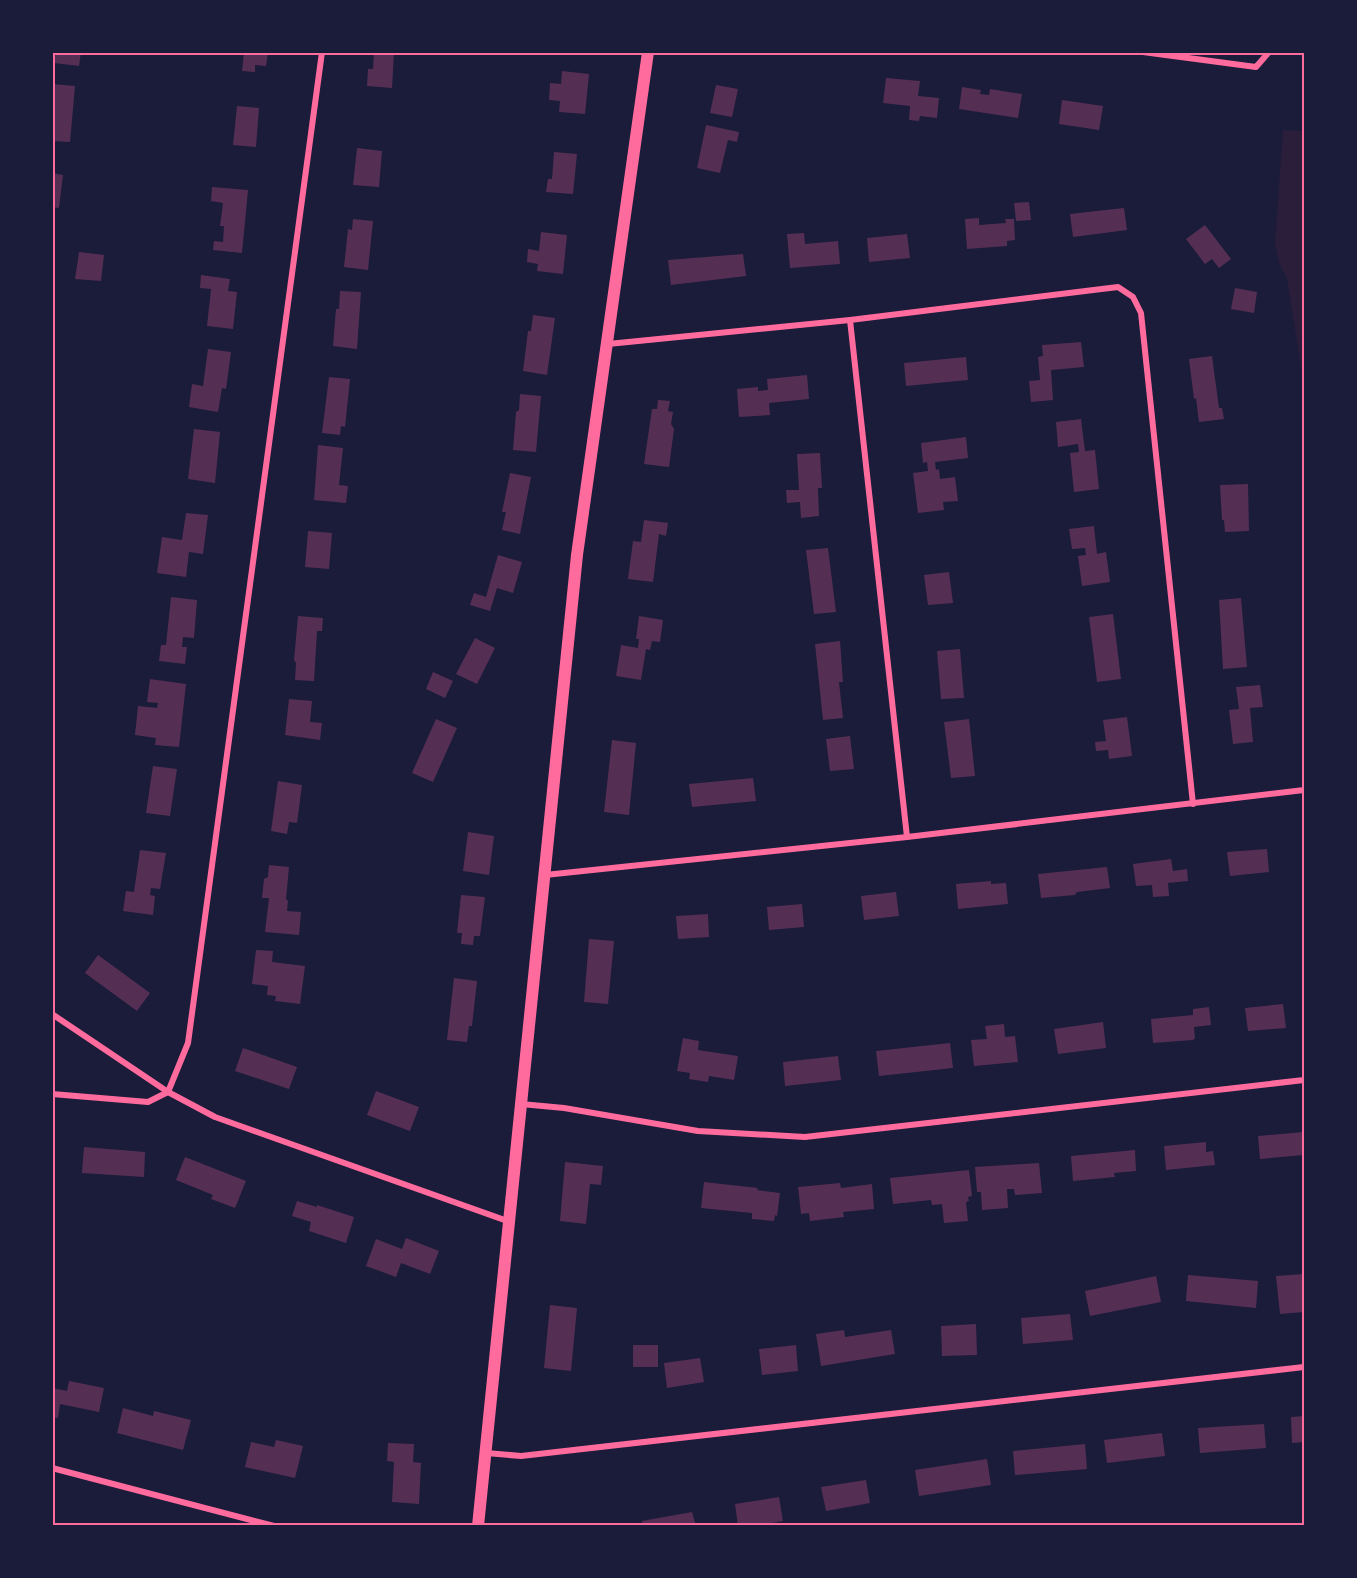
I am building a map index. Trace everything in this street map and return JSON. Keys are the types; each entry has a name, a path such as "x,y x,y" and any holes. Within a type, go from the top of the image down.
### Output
{"main road":[{"path":"478,1526 577,555 648,52"}],"street":[{"path":"52,1094 148,1102 168,1092 188,1043 322,52"},
{"path":"1143,52 1256,67 1269,52"},
{"path":"608,344 850,320 1118,287 1133,297 1141,313 1192,804"},
{"path":"850,320 907,837"},
{"path":"544,875 907,837 1305,790"},
{"path":"52,1014 168,1092 215,1117 510,1223"},
{"path":"521,1104 564,1108 698,1131 805,1137 1305,1080"},
{"path":"486,1453 521,1456 1305,1367"},
{"path":"52,1468 274,1526"}],"shaded area":[{"path":"1283,130 1304,131 1304,371 1302,372 1287,279 1279,263 1275,243"}],"building":[{"path":"56,52 81,52 79,66 54,63"},
{"path":"244,52 268,52 266,66 255,65 255,72 242,71"},
{"path":"374,52 394,52 392,88 367,86 368,69 373,69"},
{"path":"562,71 589,74 585,114 559,112 560,101 549,100 550,83 561,84"},
{"path":"886,78 920,81 918,96 939,98 937,118 920,116 919,121 909,120 910,106 883,103"},
{"path":"52,84 75,86 70,142 52,141"},
{"path":"716,85 738,89 732,117 710,113"},
{"path":"962,87 981,90 980,94 989,95 990,89 1022,94 1018,118 959,109"},
{"path":"1062,100 1103,106 1099,130 1059,124"},
{"path":"237,106 259,108 256,147 233,145"},
{"path":"706,125 739,132 737,142 728,140 720,173 697,168"},
{"path":"357,148 382,151 379,187 353,185"},
{"path":"554,152 577,154 573,194 546,192 548,179 552,179"},
{"path":"52,173 63,175 59,208 52,207"},
{"path":"212,187 248,190 242,253 213,250 214,241 223,242 224,226 220,226 223,203 211,201"},
{"path":"1029,202 1031,220 1016,221 1014,203"},
{"path":"1124,208 1127,230 1073,237 1070,214"},
{"path":"979,218 979,225 1006,223 1005,219 1014,219 1015,240 1007,241 1007,246 967,249 965,219"},
{"path":"353,219 373,221 368,270 344,267 348,229 352,230"},
{"path":"1205,225 1231,259 1219,268 1212,259 1205,264 1186,239"},
{"path":"541,232 567,235 563,274 537,271 538,264 527,262 528,249 539,251"},
{"path":"804,233 805,244 838,241 840,264 790,268 787,234"},
{"path":"907,234 910,258 869,262 867,238"},
{"path":"79,252 104,255 101,281 75,279"},
{"path":"743,254 746,276 671,285 668,260"},
{"path":"201,275 230,279 228,291 237,292 233,329 207,326 211,289 200,288"},
{"path":"1235,288 1257,292 1254,313 1231,309"},
{"path":"340,291 361,292 357,349 333,346"},
{"path":"533,315 555,318 547,375 523,371 528,331 531,331"},
{"path":"1081,342 1084,367 1051,370 1053,400 1031,402 1029,381 1040,380 1038,357 1043,356 1042,345"},
{"path":"208,349 231,352 226,389 222,388 218,412 189,407 192,384 203,386"},
{"path":"1212,356 1219,408 1222,408 1224,419 1199,422 1189,359"},
{"path":"966,357 968,380 906,386 904,363"},
{"path":"807,375 809,399 769,403 770,415 739,417 737,389 758,387 758,391 768,390 767,379"},
{"path":"329,377 350,379 345,427 341,426 340,435 322,433"},
{"path":"520,394 541,396 536,452 513,450"},
{"path":"658,400 670,401 668,411 673,412 671,424 674,429 669,467 644,464 652,409 657,409"},
{"path":"1081,419 1085,451 1095,450 1099,489 1074,492 1070,453 1079,452 1078,444 1058,447 1056,422"},
{"path":"194,429 220,432 215,483 188,479"},
{"path":"966,437 968,458 935,462 936,470 939,469 940,479 955,477 958,501 943,502 944,510 918,513 913,473 928,471 927,462 923,463 921,443"},
{"path":"318,445 343,448 339,485 348,486 346,503 314,500"},
{"path":"820,453 822,488 818,488 819,516 801,518 800,502 787,503 786,490 799,490 797,454"},
{"path":"510,473 531,477 520,534 502,530 506,512 502,512"},
{"path":"1248,484 1249,531 1225,532 1220,485"},
{"path":"186,513 208,515 203,554 189,552 186,577 157,573 162,537 182,540"},
{"path":"644,520 668,523 666,536 659,534 653,582 628,579 633,541 641,542"},
{"path":"1094,526 1097,554 1106,552 1110,582 1082,586 1078,556 1086,555 1085,548 1072,549 1069,529"},
{"path":"308,531 332,533 329,569 305,567"},
{"path":"828,548 836,612 814,614 806,550"},
{"path":"498,555 522,562 513,593 497,588 490,611 470,605 474,593 486,597"},
{"path":"949,572 953,603 928,605 924,575"},
{"path":"171,597 197,600 194,638 183,637 182,647 187,647 185,664 159,661 161,645 166,645"},
{"path":"1241,598 1247,667 1223,669 1219,600"},
{"path":"1113,614 1121,679 1097,682 1089,617"},
{"path":"298,616 323,618 322,631 317,631 314,681 295,680 296,663 294,660"},
{"path":"639,616 663,620 660,642 652,641 650,650 646,649 641,680 616,676 621,645 638,648 639,639 636,639"},
{"path":"475,638 495,648 477,684 456,674"},
{"path":"840,641 843,682 839,682 843,718 823,720 815,644"},
{"path":"960,649 964,698 941,699 937,651"},
{"path":"433,672 453,681 445,698 426,689"},
{"path":"150,679 186,684 179,747 155,745 156,738 135,735 138,706 157,708 158,703 147,702"},
{"path":"1260,685 1263,707 1250,708 1253,742 1233,744 1229,710 1239,709 1236,687"},
{"path":"289,699 312,701 310,722 322,723 320,740 285,735"},
{"path":"1127,717 1132,756 1109,759 1108,750 1096,751 1095,742 1106,741 1103,720"},
{"path":"436,719 457,728 433,782 412,773"},
{"path":"969,719 975,776 951,778 944,722"},
{"path":"850,736 854,769 830,771 826,739"},
{"path":"612,740 636,743 629,815 604,812"},
{"path":"153,766 177,769 170,816 146,813"},
{"path":"753,778 756,801 692,807 689,784"},
{"path":"278,781 302,785 297,823 289,822 287,834 271,831"},
{"path":"468,832 494,836 489,875 463,871"},
{"path":"1267,849 1269,872 1230,876 1227,852"},
{"path":"140,850 166,853 160,889 151,888 150,895 155,896 153,915 123,911 126,891 134,892"},
{"path":"1171,859 1173,871 1187,869 1188,881 1168,883 1169,896 1153,897 1152,885 1136,886 1133,864"},
{"path":"269,865 289,867 287,911 301,912 299,935 265,932 269,898 262,898 264,879 268,877"},
{"path":"1107,867 1110,888 1077,892 1075,895 1041,898 1038,874"},
{"path":"991,881 991,884 1006,883 1008,904 958,909 956,884"},
{"path":"896,892 899,916 864,920 861,896"},
{"path":"461,895 485,897 480,936 474,936 473,945 461,944 462,933 457,933"},
{"path":"802,904 804,927 769,930 767,907"},
{"path":"708,914 709,937 678,939 676,916"},
{"path":"589,939 614,941 608,1004 584,1002"},
{"path":"256,950 273,951 272,962 305,966 300,1004 275,1001 276,996 267,995 268,986 252,984"},
{"path":"98,955 150,993 137,1011 85,973"},
{"path":"454,978 477,981 472,1026 469,1026 467,1042 447,1040"},
{"path":"1283,1004 1286,1028 1248,1031 1245,1008"},
{"path":"1209,1007 1211,1025 1194,1027 1195,1038 1193,1040 1153,1043 1151,1019 1193,1015 1193,1009"},
{"path":"1103,1022 1106,1048 1058,1054 1054,1029"},
{"path":"1004,1024 1005,1037 1015,1036 1018,1062 974,1066 971,1040 987,1039 985,1026"},
{"path":"683,1038 699,1041 698,1050 738,1056 734,1080 709,1076 708,1082 689,1079 690,1073 677,1071"},
{"path":"950,1043 953,1068 879,1076 876,1051"},
{"path":"243,1048 297,1067 289,1089 235,1071"},
{"path":"838,1056 841,1080 785,1086 783,1062"},
{"path":"376,1091 419,1107 410,1131 367,1115"},
{"path":"1304,1132 1304,1155 1260,1159 1258,1136"},
{"path":"1206,1142 1206,1152 1213,1151 1215,1165 1166,1170 1164,1146"},
{"path":"84,1147 145,1152 144,1177 82,1173"},
{"path":"1135,1150 1136,1171 1114,1173 1115,1177 1073,1181 1071,1156"},
{"path":"185,1157 246,1181 235,1208 211,1199 213,1195 176,1180"},
{"path":"565,1162 603,1166 601,1185 590,1184 586,1224 560,1221"},
{"path":"1039,1163 1042,1193 1015,1195 1014,1189 1007,1189 1008,1208 982,1210 981,1192 977,1192 975,1167"},
{"path":"969,1170 972,1196 968,1197 969,1201 966,1202 968,1221 944,1223 942,1204 932,1205 931,1200 893,1204 890,1178"},
{"path":"704,1182 780,1193 777,1216 775,1215 774,1221 752,1219 752,1213 701,1208"},
{"path":"840,1183 841,1188 872,1184 874,1209 843,1212 844,1217 810,1221 809,1213 801,1214 798,1187"},
{"path":"297,1201 354,1217 346,1243 309,1231 311,1222 292,1216"},
{"path":"406,1238 439,1251 430,1274 401,1263 396,1277 366,1266 376,1239 402,1249"},
{"path":"1304,1274 1304,1312 1280,1314 1276,1276"},
{"path":"1188,1275 1258,1281 1256,1308 1186,1301"},
{"path":"1156,1276 1161,1302 1090,1316 1085,1291"},
{"path":"550,1305 577,1308 571,1371 544,1368"},
{"path":"1070,1314 1073,1340 1023,1344 1021,1318"},
{"path":"976,1324 977,1355 942,1356 941,1326"},
{"path":"844,1330 845,1337 891,1330 895,1354 821,1366 816,1334"},
{"path":"633,1345 658,1345 658,1367 633,1367"},
{"path":"796,1345 798,1371 762,1375 759,1349"},
{"path":"700,1358 704,1382 667,1388 664,1363"},
{"path":"69,1381 104,1388 99,1412 60,1404 58,1418 52,1417 52,1388 67,1391"},
{"path":"123,1408 153,1416 154,1411 191,1420 183,1450 117,1433"},
{"path":"1304,1416 1304,1442 1292,1443 1291,1417"},
{"path":"1264,1424 1266,1448 1200,1453 1198,1428"},
{"path":"1162,1433 1165,1456 1107,1463 1104,1440"},
{"path":"276,1440 303,1446 295,1478 245,1467 251,1442 274,1447"},
{"path":"388,1443 414,1444 413,1462 421,1463 419,1504 392,1502 394,1462 387,1461"},
{"path":"1085,1444 1087,1469 1015,1475 1013,1451"},
{"path":"987,1459 991,1485 919,1496 915,1470"},
{"path":"866,1480 870,1503 826,1511 821,1487"},
{"path":"779,1497 783,1521 755,1526 738,1526 735,1504"},
{"path":"692,1512 696,1526 643,1526 642,1521"}]}
